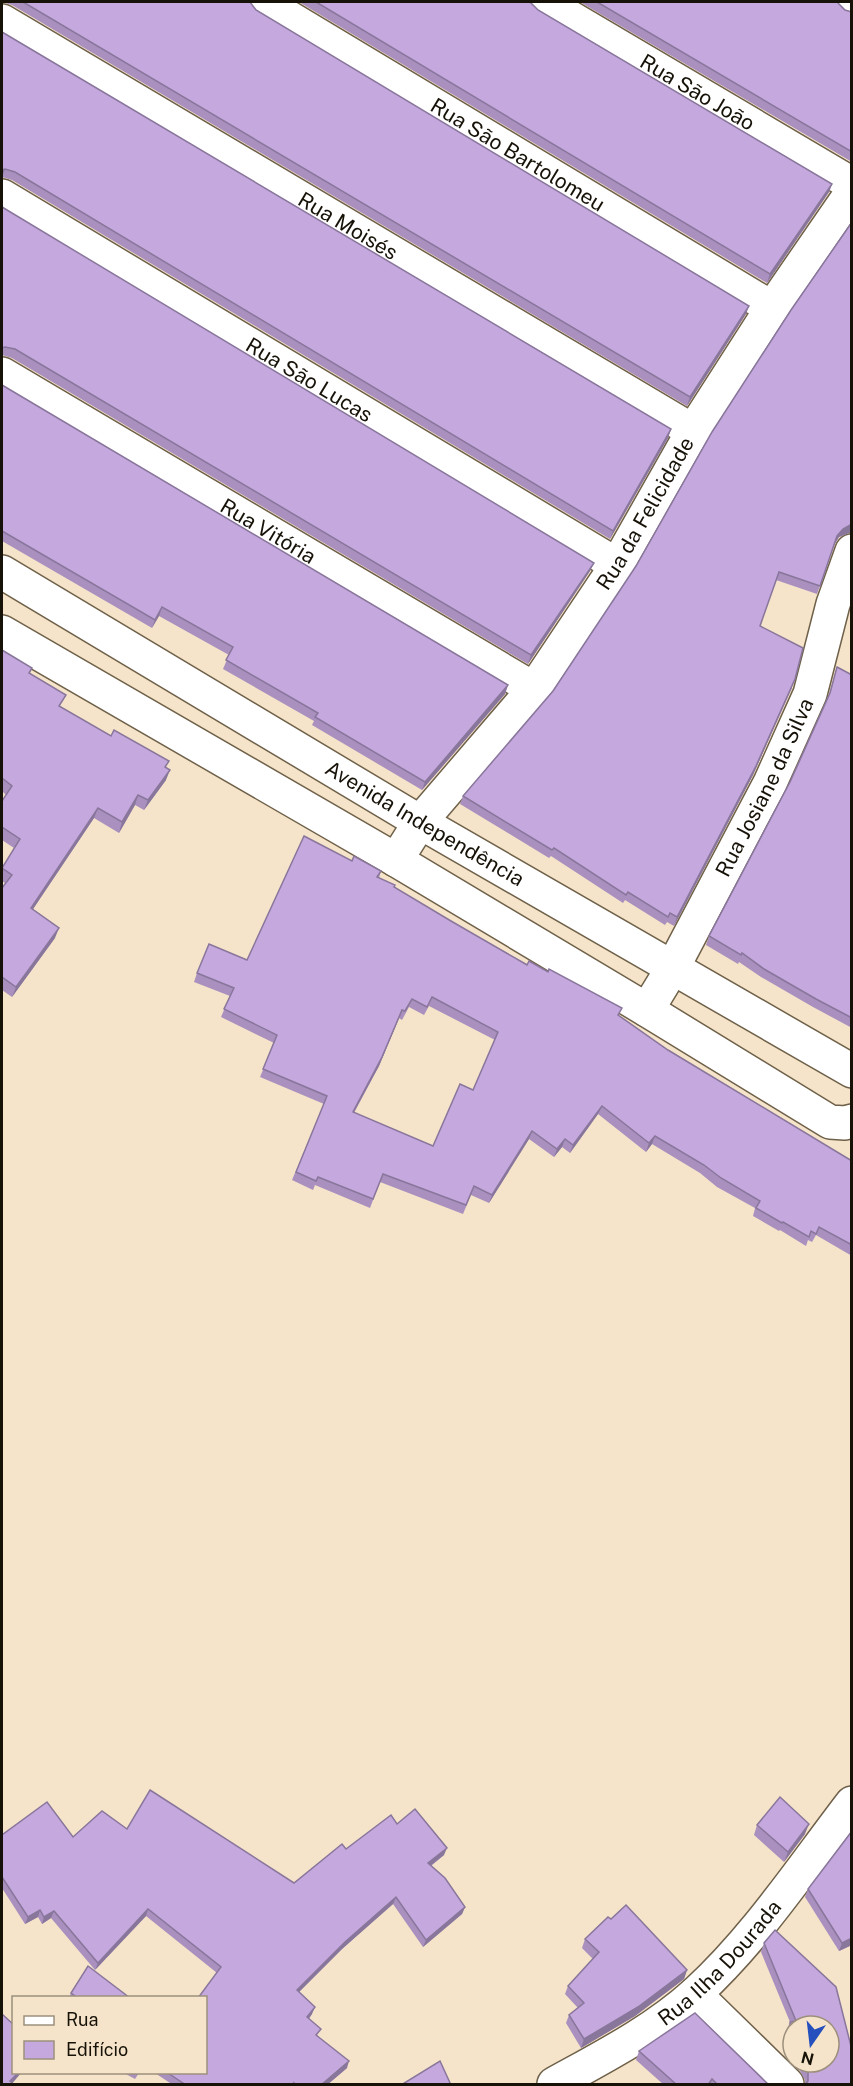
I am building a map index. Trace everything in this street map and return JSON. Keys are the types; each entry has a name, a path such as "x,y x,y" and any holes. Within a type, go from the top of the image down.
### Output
{"street":[{"name":"Rua São Bartolomeu","path":"262,2 772,308"},
{"name":"Rua São João","path":"544,2 852,184"},
{"name":"Rua Moisés","path":"2,21 693,431"},
{"name":"Rua da Felicidade","path":"396,860 420,822 534,689 616,565 693,431 772,308 852,192"},
{"name":"Rua São Lucas","path":"2,196 616,565"},
{"name":"Rua Vitória","path":"2,374 534,689"},
{"name":"Rua Josiane da Silva","path":"647,1010 672,969 770,783 810,694 833,604 852,551"},
{"name":"Avenida Independência","path":"2,572 420,822 852,1071"},
{"path":"42,655 69,612"},
{"path":"2,632 396,860 830,1122 845,1124 852,1121"},
{"name":"Rua Ilha Dourada","path":"554,2085 634,2039 695,1994 746,1942 852,1803"},
{"path":"695,1994 787,2085"}],"building":[{"path":"23,2 250,2 256,10 749,306 690,397"},
{"path":"316,2 530,2 538,10 832,184 770,274"},
{"path":"597,2 838,2 845,10 852,12 852,152"},
{"path":"2,32 671,429 613,531 15,172 2,170"},
{"path":"2,207 594,563 531,655 15,349 2,348"},
{"path":"852,222 852,524 837,536 820,586 779,572 760,626 803,648 795,679 756,766 677,917 670,913 668,917 628,892 626,895 554,848 552,850 463,796 553,691 636,566 712,432 791,310"},
{"path":"2,385 508,685 425,782 315,717 318,713 226,660 233,647 162,607 155,620 2,531"},
{"path":"2,650 32,668 29,673 66,695 59,706 111,736 114,730 169,761 165,767 170,770 148,800 138,795 122,822 98,808 31,908 59,928 16,987 2,977 2,888 12,875 2,868 20,839 2,827 2,801 12,786 2,778"},
{"path":"837,667 852,675 852,1018 709,936 790,782 830,693"},
{"path":"304,836 352,861 354,856 381,871 377,877 395,885 394,887 527,965 529,961 548,972 549,969 622,1008 618,1015 668,1050 852,1161 852,1245 819,1227 816,1234 811,1231 809,1237 782,1223 756,1208 760,1201 655,1136 649,1143 602,1106 573,1145 565,1139 557,1149 532,1131 492,1195 474,1186 466,1205 383,1174 373,1199 318,1177 316,1181 296,1172 327,1096 263,1069 277,1035 224,1009 234,988 197,973 209,944 247,960","holes":["432,997 498,1032 473,1090 460,1084 433,1146 353,1112 382,1057 402,1010 405,1011 412,999 427,1007"]},
{"path":"150,1790 294,1883 342,1844 346,1849 391,1815 397,1824 415,1809 447,1848 428,1863 445,1878 465,1907 426,1940 396,1897 345,1942 297,1990 315,2007 307,2017 321,2029 316,2035 349,2061 321,2085 296,2085 294,2083 294,2085 186,2085 170,2074 207,2074 207,1996 199,1996 221,1967 148,1909 98,1963 54,1911 44,1917 40,1910 28,1917 2,1877 2,1835 47,1802 73,1837 102,1811 127,1829"},
{"path":"780,1797 809,1824 788,1852 757,1825"},
{"path":"852,1831 852,1938 842,1943 808,1889"},
{"path":"626,1905 687,1970 638,2007 584,2039 569,2015 584,2003 568,1986 599,1952 585,1939 608,1917 611,1919"},
{"path":"775,1930 836,1987 852,2050 852,2085 805,2085 808,2081 808,2074 841,2074 841,2014 793,2014 764,1943"},
{"path":"88,1966 127,1996 75,1996 71,1993"},
{"path":"695,2013 769,2085 718,2085 712,2079 708,2085 677,2085 639,2051"},
{"path":"2,2014 12,2023 12,2074 17,2074 10,2081 14,2085 2,2085"},
{"path":"440,2061 451,2085 401,2085"}]}
